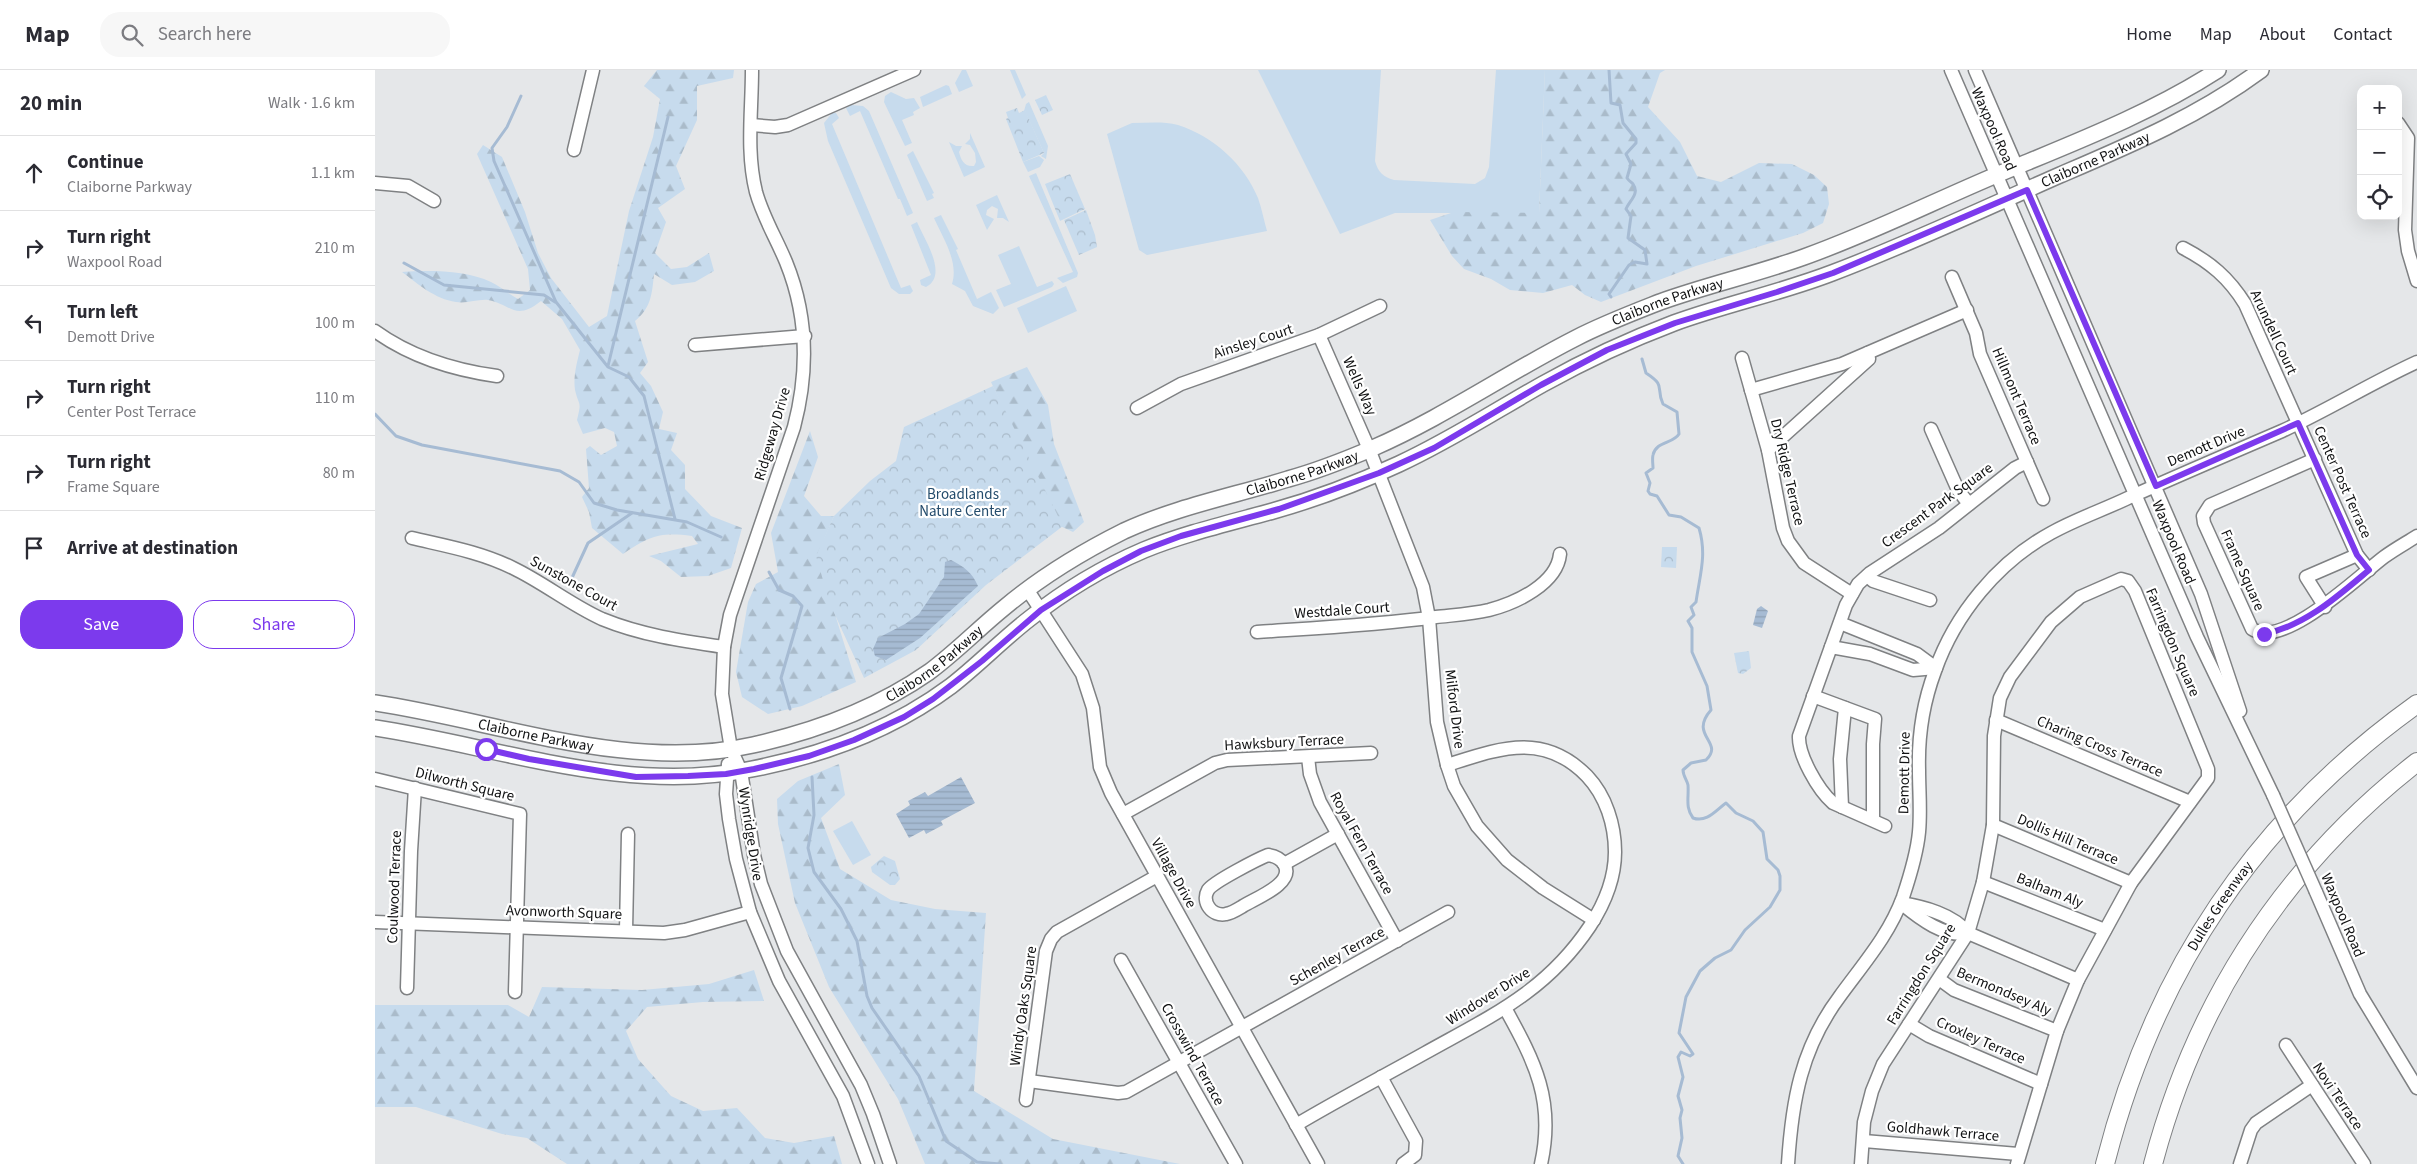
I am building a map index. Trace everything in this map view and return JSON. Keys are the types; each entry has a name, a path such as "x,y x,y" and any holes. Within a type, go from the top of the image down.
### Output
{"highway":[{"name":"Dulles Greenway","path":"2105,1164 2126,1091 2152,1026 2172,982 2216,907 2263,846 2310,794 2352,755 2417,704"},
{"path":"2153,1164 2172,1098 2195,1040 2237,960 2259,926 2317,854 2344,825 2380,791 2417,762"}],"main road":[{"name":"Claiborne Parkway","path":"375,703 608,749 680,753 731,750 813,729 865,709 900,691 950,656 1027,590 1073,558 1149,520 1315,470 1369,449 1434,419 1543,355 1604,325 1687,293 1802,258 2137,114 2197,84 2217,70"},
{"name":"Claiborne Parkway","path":"375,728 422,735 529,759 636,777 733,773 809,756 854,740 904,717 951,686 1041,610 1103,571 1141,551 1181,536 1279,509 1379,473 1434,448 1541,385 1607,350 1675,323 1833,273 2008,199 2183,120 2261,70"}],"street":[{"path":"574,150 593,70"},
{"name":"Ridgeway Drive","path":"731,750 723,694 724,647 730,615 800,404 804,381 805,336 794,284 766,223 757,194 750,149 753,70"},
{"path":"751,126 775,127 789,125 914,70"},
{"name":"Waxpool Road","path":"1951,70 2197,637 2252,749 2360,994 2417,1088"},
{"name":"Waxpool Road","path":"1975,70 2201,594 2252,749"},
{"path":"2402,129 2408,138 2405,230 2408,251 2417,281"},
{"path":"375,183 408,186 435,201"},
{"name":"Arundell Court","path":"2183,248 2219,271 2238,292 2298,423"},
{"name":"Hillmont Terrace","path":"1952,277 1976,333 1980,354 2043,499"},
{"name":"Ainsley Court","path":"1137,408 1181,384 1319,335 1381,306"},
{"path":"1751,390 1842,364 1967,310"},
{"path":"375,331 402,348 429,360 467,371 497,376"},
{"name":"Wells Way","path":"1319,335 1369,449"},
{"path":"695,345 805,336"},
{"path":"1768,450 1854,374 1869,359 1868,352"},
{"name":"Dry Ridge Terrace","path":"1742,358 1768,450 1783,528 1788,541 1804,563 1852,594"},
{"name":"Demott Drive","path":"1788,1164 1791,1116 1796,1091 1812,1043 1839,996 1880,942 1901,903 1915,859 1919,832 1919,741 1923,714 1936,668 1960,620 1988,583 2004,567 2048,534 2298,423 2417,362"},
{"name":"Center Post Terrace","path":"2298,423 2357,555 2369,570"},
{"path":"1931,429 1958,490 1969,504"},
{"name":"Milford Drive","path":"1369,449 1416,566 1429,618 1437,722 1447,765 1465,807 1491,843 1524,875 1594,920"},
{"name":"Frame Square","path":"2315,459 2210,505 2203,516 2204,523 2252,629 2257,633 2271,633 2325,606 2400,546 2417,536"},
{"name":"Crescent Park Square","path":"1885,826 1842,807 1826,797 1800,754 1799,736 1840,623 1852,594 1867,576 1939,528 2015,468 2027,462"},
{"name":"Sunstone Court","path":"412,538 475,552 495,560 534,579 583,610 628,628 670,639 724,647"},
{"name":"Westdale Court","path":"1257,632 1429,618 1489,610 1525,595 1554,573 1559,564 1560,554"},
{"name":"Center Post Terrace","path":"2325,606 2306,577 2357,555"},
{"path":"1867,576 1873,581 1930,600"},
{"name":"Farringdon Square","path":"1861,1164 1864,1122 1872,1091 1883,1064 1968,933 1983,882 1993,825 1994,736 2000,698 2010,677 2051,622 2080,597 2121,579 2128,581 2135,591 2208,769 2208,778 2204,786 2190,802 2131,883 2079,980 2057,1031 2018,1159"},
{"name":"Village Drive","path":"1027,590 1083,674 1093,708 1100,768 1123,814 1318,1164"},
{"path":"1840,623 1917,654 1936,668"},
{"path":"1870,654 1876,639"},
{"path":"1831,647 1870,654 1913,670 1936,668"},
{"path":"1813,696 1875,719 1873,744 1873,820"},
{"path":"1842,807 1840,759 1845,708"},
{"name":"Charing Cross Terrace","path":"1996,720 2190,802"},
{"name":"Windover Drive","path":"1296,1125 1505,1008 1544,980 1563,962 1594,920 1608,893 1613,877 1615,843 1607,809 1599,792 1581,769 1558,754 1529,746 1499,748 1447,765"},
{"name":"Wynridge Drive","path":"731,750 733,773 770,911 791,958 861,1085 890,1164"},
{"name":"Hawksbury Terrace","path":"1123,814 1215,763 1227,760 1371,753"},
{"name":"Royal Fern Terrace","path":"1308,757 1314,789 1397,941"},
{"name":"Wynridge Drive","path":"733,773 728,811 735,851 750,912 779,981 843,1096 868,1164"},
{"name":"Dilworth Square","path":"375,779 520,814 515,992"},
{"name":"Coulwood Terrace","path":"407,988 415,788"},
{"name":"Dollis Hill Terrace","path":"1993,825 2131,883"},
{"path":"626,930 628,834"},
{"path":"1284,864 1338,834"},
{"path":"1268,856 1280,859 1284,864 1286,873 1280,884 1226,914 1219,914 1209,908 1206,896 1212,886 1268,856"},
{"name":"Windy Oaks Square","path":"1026,1100 1046,951 1051,939 1057,932 1157,876"},
{"name":"Balham Aly","path":"1983,882 2105,930"},
{"path":"1901,903 1919,919 1957,935 1968,933 2079,980"},
{"name":"Avonworth Square","path":"375,922 626,930 664,933 685,930 750,912"},
{"name":"Schenley Terrace","path":"1241,1028 1448,912"},
{"name":"Crosswind Terrace","path":"1121,960 1236,1164"},
{"name":"Bermondsey Aly","path":"1939,979 1954,990 2057,1031"},
{"path":"1505,1008 1531,1054 1543,1092 1546,1128 1541,1164"},
{"name":"Croxley Terrace","path":"1909,1024 1929,1036 2041,1084"},
{"name":"Windy Oaks Square","path":"1029,1081 1118,1093 1131,1089 1241,1028"},
{"name":"Novi Terrace","path":"2286,1046 2364,1164"},
{"path":"1381,1077 1416,1141 1415,1155 1403,1164"},
{"path":"2244,1161 2251,1130 2256,1123 2312,1085"},
{"name":"Goldhawk Terrace","path":"1864,1140 2018,1159"}],"green space":[{"path":"657,70 734,70 733,78 697,86 697,120 676,166 685,189 658,208 666,222 655,253 671,269 687,267 709,253 714,271 695,282 672,285 654,274 648,306 635,321 648,362 640,373 651,386 663,412 659,429 677,433 671,450 685,465 685,489 711,516 742,528 731,568 708,576 681,577 661,561 649,556 698,544 692,536 663,535 655,537 648,539 623,554 592,528 589,512 582,497 589,488 586,449 590,446 601,455 617,446 614,432 605,428 583,434 577,420 580,406 575,390 580,350 562,319 541,301 532,307 519,311 488,300 460,302 441,298 402,272 435,271 470,275 491,282 518,299 530,290 528,269 477,154 483,145 502,157 525,212 538,253 551,278 589,327 607,316 629,211 653,137 660,99 644,86"},
{"path":"962,70 966,70 973,86 959,92 955,83"},
{"path":"1010,70 1015,70 1026,95 1022,99"},
{"path":"1258,70 1381,70 1375,161 1379,171 1384,176 1394,180 1475,184 1485,178 1489,167 1496,70 1545,70 1539,213 1395,213 1340,234"},
{"path":"1545,70 1665,70 1660,73 1648,107 1680,142 1697,176 1721,182 1759,163 1792,164 1814,175 1827,187 1829,204 1823,223 1803,233 1696,266 1601,302 1585,295 1572,285 1543,293 1510,290 1491,279 1464,269 1452,256 1430,220 1454,212 1539,213"},
{"path":"946,85 949,86 952,94 923,107 920,97"},
{"path":"891,92 906,99 914,98 920,108 913,112 914,115 902,120 912,143 905,146 884,102 885,96"},
{"path":"1046,95 1053,110 1042,115 1035,100"},
{"path":"1029,102 1048,146 1046,159 1041,156 1044,153 1024,111 1026,104"},
{"path":"851,105 863,106 869,111 913,213 907,216 860,111 850,116 846,108"},
{"path":"1017,108 1019,113 1025,110 1044,153 1023,162 1006,119 1008,118 1006,112"},
{"path":"832,113 836,113 839,118 832,124 901,288 910,285 913,291 910,294 899,294 891,288 828,141 824,123"},
{"path":"1132,123 1178,125 1203,136 1215,144 1245,174 1258,198 1267,231 1147,255 1139,250 1107,134"},
{"path":"970,133 985,167 964,177 949,142 956,146 962,146 959,152 962,160 965,164 974,166 976,162 975,153 970,145 965,144 970,139"},
{"path":"913,151 934,193 932,194 934,198 927,201 907,155"},
{"path":"1039,156 1044,160 1040,167 1028,172 1023,162"},
{"path":"1036,173 1078,273 1077,277 1063,283 1057,278 1073,272 1029,176"},
{"path":"1070,174 1085,209 1060,221 1045,184"},
{"path":"997,195 1009,222 1003,218 997,218 998,209 992,206 987,210 986,215 994,219 987,230 976,205"},
{"path":"1086,210 1095,235 1097,247 1079,255 1064,220"},
{"path":"941,215 958,249 956,250 977,299 991,292 999,308 993,314 973,306 965,291 952,284 954,276 952,259 934,218"},
{"path":"917,222 933,256 935,266 933,281 926,287 921,285 920,280 931,275 911,225"},
{"path":"1019,246 1037,287 1052,281 1054,284 1052,287 1004,307 996,290 1011,284 998,255"},
{"path":"1066,286 1077,311 1028,333 1017,308"},
{"path":"1027,367 1048,405 1054,444 1084,522 1073,532 1058,525 991,382"},
{"name":"Broadlands Nature Center","path":"993,386 1063,526 986,585 916,650 864,678 830,604 816,556 834,516 870,481 896,461 904,427"},
{"path":"810,431 818,457 804,496 821,516 834,516 817,556 856,682 802,706 768,714 742,697 736,672 748,602 756,584 778,572 771,533"},
{"path":"1662,547 1677,547 1676,568 1661,567"},
{"path":"1749,651 1751,668 1743,674 1738,673 1734,653"},
{"path":"839,764 845,795 821,818 840,869 891,900 935,909 986,913 974,1091 1053,1139 1180,1164 925,1164 898,1099 829,987 795,903 778,824 777,799 798,781"},
{"path":"852,821 871,855 853,865 833,831"},
{"path":"884,856 895,861 900,879 895,885 890,885 872,872 871,867"},
{"path":"754,970 764,1001 703,1002 647,1007 626,1031 638,1059 671,1096 703,1111 737,1108 765,1138 794,1143 834,1136 842,1164 567,1164 527,1138 502,1134 416,1107 375,1107 375,1005 508,1005 529,1017 542,987 642,990 709,984"}],"shaded area":[{"path":"951,560 967,570 978,586 920,638 886,660 875,656 873,649 878,638 905,624 919,614 944,577 945,562"},
{"path":"1761,606 1768,611 1762,628 1753,625 1757,609"},
{"path":"961,777 975,803 941,821 943,825 926,834 924,830 909,838 896,814 910,805 908,801 925,792 928,796"}],"waterway":[{"path":"1609,70 1611,103 1620,105 1623,123 1636,139 1636,143 1626,154 1631,164 1627,178 1635,188 1635,194 1626,209 1631,216 1628,238 1645,250 1647,264 1635,262 1629,265 1609,294 1611,297"},
{"path":"521,96 507,127 492,148 494,161 556,302 608,367 629,377 644,396 675,519"},
{"path":"608,366 668,117"},
{"path":"404,263 444,285 544,295 555,302"},
{"path":"1642,359 1646,373 1658,384 1663,404 1677,412 1679,434 1673,440 1657,447 1655,450 1653,468 1646,473 1650,483 1648,491 1650,494 1657,496 1669,515 1681,517 1699,528 1703,556 1696,602 1691,607 1694,615 1688,621 1692,628 1692,652 1707,686 1711,710 1703,726 1712,748 1711,754 1706,760 1691,763 1683,770 1688,785 1689,810 1693,818 1703,819 1726,803 1736,813 1753,821 1763,832 1767,859 1778,870 1780,876 1780,890 1770,907 1745,930 1731,950 1715,958 1700,971 1686,997 1679,1033 1693,1054 1690,1056 1681,1052 1678,1057 1683,1077 1678,1096 1682,1110 1680,1118 1682,1138 1678,1156 1683,1164"},
{"path":"375,414 396,436 422,445 560,471 579,482 594,503 617,510 687,522 721,537"},
{"path":"571,580 588,543 632,513"},
{"path":"769,572 779,590 793,596 802,606 781,678 790,709"},
{"path":"812,777 814,815 808,848 814,872 841,909 857,941 867,996 872,1008 919,1076 946,1141 977,1162 1000,1164"}],"route":[{"path":"486,749 529,759 636,777 688,776 726,774 754,769 809,756 854,740 904,717 933,699 982,661 1023,623 1041,610 1065,593 1141,551 1181,536 1279,509 1379,473 1434,448 1541,385 1607,350 1675,323 1833,273 2027,190 2156,486 2298,423 2357,555 2369,570 2325,606 2271,633 2264,634"}]}
